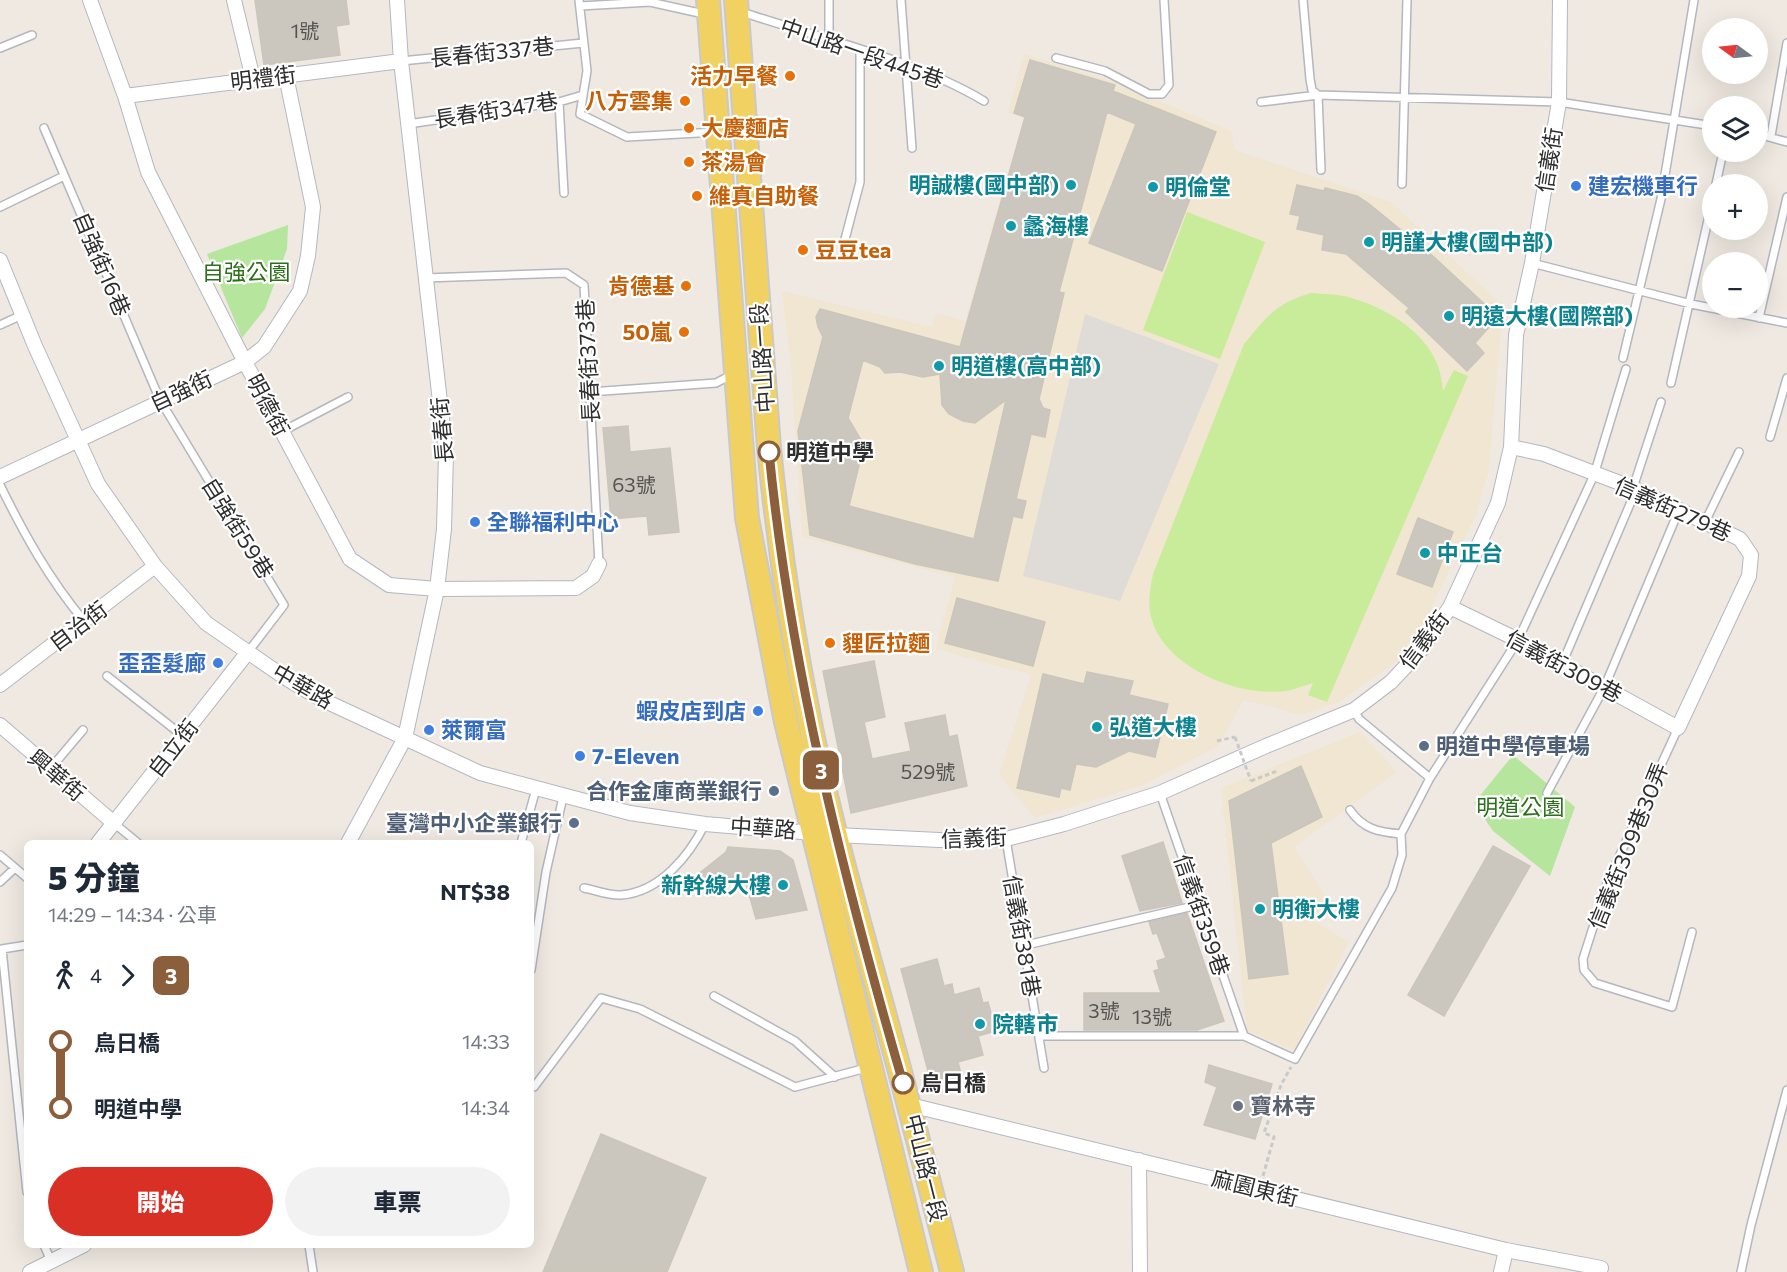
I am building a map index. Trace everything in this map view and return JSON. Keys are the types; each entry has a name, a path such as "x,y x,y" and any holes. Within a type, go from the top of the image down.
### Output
{"main road":[{"name":"中山路一段","path":"736,5 776,519 809,719 824,834 872,1066 921,1272"},
{"name":"中山路一段","path":"709,7 734,373 747,518 786,722 910,1105 952,1272"}],"street":[{"name":"明德街","path":"90,0 125,96 148,172 245,362 351,559 389,585 437,589 576,588 593,576 599,564"},
{"path":"234,0 253,79"},
{"name":"長春街","path":"350,840 405,738 437,589 444,529 446,454 401,61 397,0"},
{"name":"信義街","path":"824,834 939,840 1006,839 1064,824 1160,793 1354,710 1391,682 1421,650 1450,607 1498,503 1511,447 1516,334 1532,263 1559,102 1560,0"},
{"name":"明禮街","path":"125,96 401,61"},
{"name":"自強街","path":"0,477 245,362 264,347 300,291 308,256 314,207 286,76"},
{"name":"中華路","path":"0,260 98,484 155,566 206,623 323,700 480,773 563,797 630,813 705,824 824,834"},
{"name":"信義街279巷","path":"1511,447 1544,454 1634,489 1740,539 1751,555 1749,576 1677,728"},
{"name":"自治街","path":"0,685 155,566"},
{"name":"信義街309巷","path":"1450,607 1518,640 1677,728"},
{"name":"自立街","path":"101,840 248,652"},
{"name":"興華街","path":"0,724 115,824"},
{"name":"麻園東街","path":"910,1105 1506,1250 1601,1268"},
{"path":"1139,1160 1140,1272"},
{"path":"30,1272 78,1248"},
{"path":"1501,1272 1506,1250"}],"lane":[{"path":"829,0 829,41"},
{"path":"901,0 912,148"},
{"path":"1056,58 1105,71 1149,94 1162,94 1169,85 1164,0"},
{"path":"1303,0 1310,79 1312,90 1318,94"},
{"path":"1402,184 1407,0"},
{"path":"1623,358 1660,198 1694,0"},
{"path":"709,7 650,2 579,3 587,70 580,114 627,137 718,132"},
{"name":"中山路一段445巷","path":"736,5 829,41 906,66 962,88 984,101"},
{"path":"0,48 32,35"},
{"name":"長春街337巷","path":"401,61 584,43"},
{"path":"1771,136 1787,44"},
{"path":"844,243 860,182 860,51"},
{"path":"1318,94 1322,170"},
{"path":"1261,102 1318,94 1404,99 1559,102 1702,124"},
{"name":"長春街347巷","path":"408,124 559,102 583,95"},
{"path":"559,102 564,194"},
{"name":"自強街16巷","path":"44,128 160,400"},
{"path":"1768,136 1787,142"},
{"path":"0,207 64,176"},
{"path":"1768,279 1787,197"},
{"path":"1671,383 1704,240"},
{"path":"1532,263 1702,306"},
{"name":"長春街373巷","path":"425,278 566,273 584,285 599,564"},
{"path":"0,325 23,314"},
{"path":"1759,318 1787,322"},
{"path":"1040,1036 1244,1036 1295,1059 1392,888 1402,855 1401,834 1430,778 1518,640 1594,475 1626,369"},
{"path":"591,392 716,382 734,373"},
{"path":"1770,437 1787,378"},
{"path":"283,431 348,397"},
{"name":"自強街59巷","path":"160,400 284,605 248,652"},
{"path":"1562,664 1634,489 1661,402"},
{"path":"1705,522 1739,452"},
{"path":"0,485 25,536 57,589 84,621"},
{"path":"1547,793 1604,688 1679,510"},
{"path":"107,676 183,736"},
{"path":"1354,710 1359,719 1430,778"},
{"name":"信義街309巷30弄","path":"1677,728 1607,883 1583,960 1584,970 1595,983 1672,1007 1692,932"},
{"path":"50,769 83,730"},
{"path":"522,840 536,789"},
{"name":"信義街359巷","path":"1160,793 1244,1036"},
{"path":"534,950 546,872 563,797"},
{"path":"1350,810 1360,824 1382,832 1401,834"},
{"path":"115,824 134,840"},
{"path":"584,888 621,895 648,888 683,858 696,843 705,824"},
{"name":"信義街381巷","path":"1006,839 1044,1068"},
{"path":"0,855 24,876"},
{"path":"0,882 15,868"},
{"path":"1022,946 1198,905"},
{"path":"24,945 2,949 24,1163"},
{"path":"714,996 795,1041 835,1077"},
{"path":"534,1087 601,998 640,1009 795,1087 872,1066"},
{"path":"1741,1272 1751,1225 1787,1090"},
{"path":"45,1248 51,1261"},
{"path":"309,1248 313,1272"}],"path":[{"path":"1217,741 1235,737 1251,780 1277,771"},
{"path":"1260,1189 1274,1137 1264,1133 1281,1085 1295,1059"}],"shaded area":[{"name":"明道中學","path":"1024,54 1112,81 1231,131 1235,150 1391,202 1503,306 1489,468 1476,515 1410,652 1339,702 1301,715 1244,700 1218,746 1145,784 1035,818 999,775 1031,675 936,649 955,577 802,537 791,368 782,291 932,327 936,313 965,321 1024,118 1008,113"},
{"path":"1085,314 1219,364 1120,601 1023,576"},
{"path":"1360,732 1397,772 1294,847 1326,897 1314,921 1349,942 1294,1050 1247,1031 1221,788"}],"green space":[{"path":"1187,212 1265,242 1220,359 1143,330"},
{"name":"自強公園","path":"288,225 287,249 265,309 242,338 207,254"},
{"path":"1311,293 1339,295 1362,301 1402,322 1415,332 1433,356 1439,369 1443,391 1454,370 1468,376 1327,702 1308,695 1313,683 1291,690 1272,692 1230,685 1209,677 1173,653 1160,637 1150,615 1149,603 1153,574 1244,344 1273,312"},
{"name":"明道公園","path":"1513,755 1575,807 1550,876 1493,831 1474,803"}],"building":[{"path":"255,0 346,0 349,24 336,26 340,55 264,65"},
{"path":"1030,60 1115,85 1113,91 1216,132 1162,271 1089,243 1136,124 1107,112 1059,292 1064,293 1039,399 1043,408 1050,410 1045,437 1031,434 1016,499 1026,501 1022,518 1013,516 998,581 915,564 810,535 798,431 823,337 816,317 820,309 960,347 1025,117 1014,113","holes":["863,360 880,367 885,373 900,372 923,377 940,374 942,405 949,414 963,421 975,423 1006,400 974,539 849,506 864,445 848,418"]},
{"path":"1297,185 1324,191 1325,188 1357,196 1368,203 1435,258 1492,311 1485,320 1490,326 1475,343 1484,353 1467,371 1406,312 1409,308 1346,254 1322,250 1324,235 1297,229 1300,216 1290,214"},
{"path":"628,426 630,452 670,448 679,532 649,535 647,516 611,519 603,428"},
{"name":"中正台","path":"1418,518 1453,532 1432,587 1397,574"},
{"path":"957,598 1045,622 1033,666 945,643"},
{"path":"874,661 885,717 864,722 872,759 911,751 905,723 945,715 949,737 957,735 967,786 851,813 823,671"},
{"name":"弘道大樓","path":"1087,672 1133,681 1129,695 1168,704 1155,757 1129,751 1096,767 1076,764 1070,790 1061,788 1059,797 1017,788 1043,674 1084,684"},
{"name":"明衡大樓","path":"1301,766 1322,817 1271,843 1288,974 1249,979 1229,801"},
{"path":"1163,842 1182,903 1140,911 1122,856"},
{"path":"1493,846 1530,866 1444,1016 1408,995"},
{"name":"新幹線大樓","path":"728,847 780,851 793,860 807,910 756,919 745,880 696,876 726,852"},
{"path":"1187,913 1224,1021 1197,1030 1084,1030 1084,993 1161,993 1154,971 1159,969 1157,961 1166,958 1157,933 1153,934 1149,922"},
{"name":"院轄市","path":"937,959 944,986 952,984 954,995 979,988 983,1003 988,1002 996,1031 978,1036 983,1055 958,1062 962,1078 932,1086 901,969"},
{"name":"寶林寺","path":"1209,1065 1272,1084 1255,1139 1204,1125 1217,1087 1205,1082"},
{"path":"601,1134 706,1178 667,1272 543,1272"}],"bus line":[{"name":"3","path":"769,452 792,630 809,719 836,836 903,1083"}],"place":[{"name":"活力早餐","path":"790,76"},
{"name":"八方雲集","path":"685,101"},
{"name":"大慶麵店","path":"689,128"},
{"name":"茶湯會","path":"689,162"},
{"name":"明誠樓(國中部)","path":"1071,185"},
{"name":"建宏機車行","path":"1576,186"},
{"name":"明倫堂","path":"1153,187"},
{"name":"維真自助餐","path":"697,196"},
{"name":"蠡海樓","path":"1011,226"},
{"name":"明謹大樓(國中部)","path":"1369,242"},
{"name":"豆豆tea","path":"803,250"},
{"name":"肯德基","path":"686,286"},
{"name":"明遠大樓(國際部)","path":"1449,316"},
{"name":"50嵐","path":"684,332"},
{"name":"明道樓(高中部)","path":"939,366"},
{"name":"明道中學","path":"769,452"},
{"name":"全聯福利中心","path":"475,522"},
{"name":"中正台","path":"1425,553"},
{"name":"貍匠拉麵","path":"830,643"},
{"name":"歪歪髮廊","path":"218,663"},
{"name":"蝦皮店到店","path":"758,711"},
{"name":"弘道大樓","path":"1097,727"},
{"name":"萊爾富","path":"429,730"},
{"name":"明道中學停車場","path":"1424,746"},
{"name":"7-Eleven","path":"580,756"},
{"name":"合作金庫商業銀行","path":"774,791"},
{"name":"臺灣中小企業銀行","path":"574,823"},
{"name":"新幹線大樓","path":"783,885"},
{"name":"明衡大樓","path":"1260,909"},
{"name":"院轄市","path":"980,1024"},
{"name":"烏日橋","path":"903,1083"},
{"name":"寶林寺","path":"1238,1106"}]}
